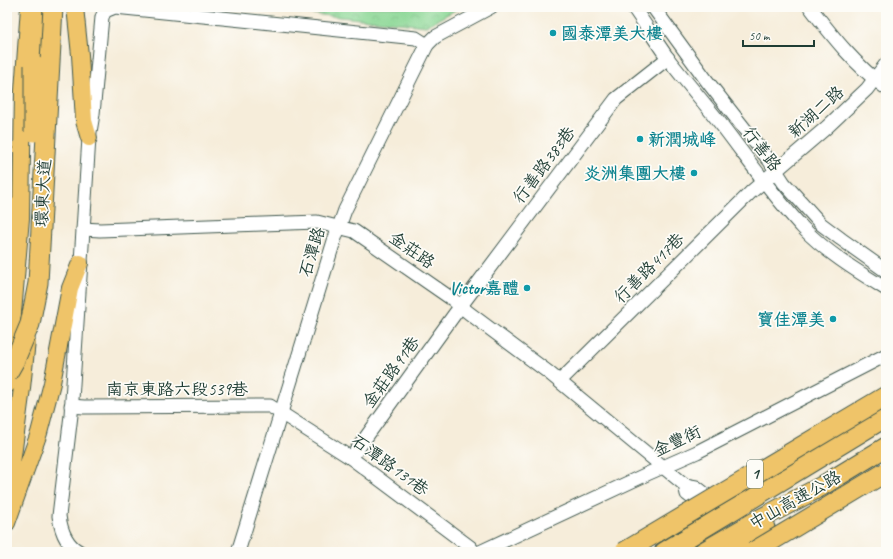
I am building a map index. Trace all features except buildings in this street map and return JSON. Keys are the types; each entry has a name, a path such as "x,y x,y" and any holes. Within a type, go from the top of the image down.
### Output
{"highway":[{"name":"環東大道","path":"7,367 20,340 29,302 32,263 34,65 40,7"},
{"name":"環東大道","path":"7,374 15,360 30,324 38,283 53,7"},
{"name":"1","path":"624,552 886,396"},
{"name":"中山高速公路","path":"664,552 886,417"},
{"name":"中山高速公路","path":"703,552 758,520 822,486 886,447"},
{"path":"614,552 743,489 795,471"},
{"path":"755,543 886,472"},
{"path":"732,552 822,486"}],"main road":[{"path":"7,385 21,218 20,197 23,91 29,7"},
{"path":"7,501 22,388 33,274 39,164 51,86 60,7"},
{"path":"75,7 80,55 84,121 89,138"},
{"path":"7,232 11,216 20,197"},
{"path":"7,523 39,432 52,383 70,288 80,263"}],"street":[{"path":"80,552 73,548 66,539 61,528 59,516 71,406 89,138 93,114 102,16 105,11 114,7 416,38 427,45"},
{"name":"石潭路","path":"238,552 338,227 348,203 427,45 436,37 491,7"},
{"name":"行善路","path":"633,7 668,58 772,193 804,229 845,263 886,289"},
{"name":"行善路","path":"653,7 707,81 769,160 784,183 821,224 841,240 886,271"},
{"path":"810,7 840,46 875,80 886,88"},
{"name":"行善路383巷","path":"461,306 616,99 668,58"},
{"name":"新湖二路","path":"764,181 867,89 886,64"},
{"name":"行善路417巷","path":"560,381 764,181"},
{"name":"金莊路","path":"83,229 100,230 317,222 354,231 461,306 560,381 685,485 696,487 709,504"},
{"name":"金莊路91巷","path":"351,458 461,306"},
{"name":"金豐街","path":"480,552 697,452 886,355"},
{"name":"南京東路六段539巷","path":"71,406 270,406 281,413"},
{"name":"石潭路131巷","path":"281,413 351,458 470,547 474,552"},
{"path":"755,543 764,552"},
{"path":"755,543 773,546 775,552"}],"green space":[{"path":"245,7 461,7 426,26"}],"place":[{"name":"國泰潭美大樓","path":"553,33"},
{"name":"新潤城峰","path":"640,139"},
{"name":"炎洲集團大樓","path":"694,173"},
{"name":"Victor嘉醴","path":"527,288"},
{"name":"寶佳潭美","path":"833,319"}]}
